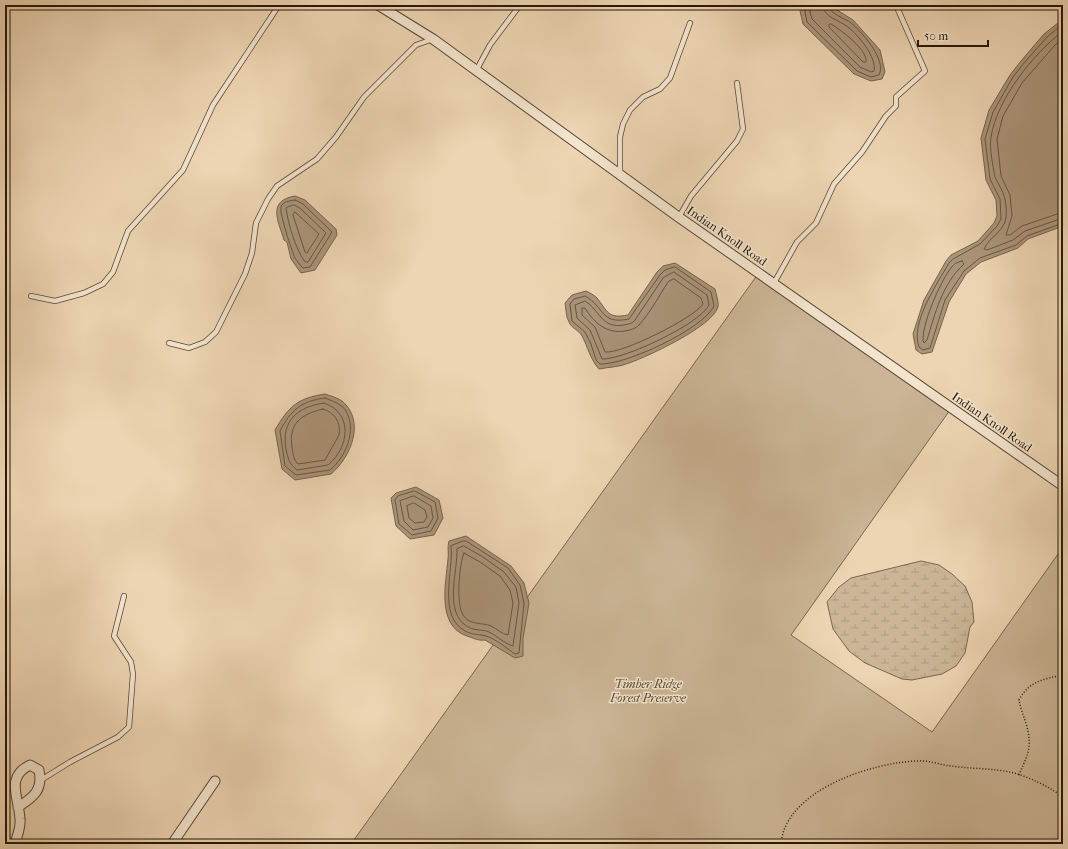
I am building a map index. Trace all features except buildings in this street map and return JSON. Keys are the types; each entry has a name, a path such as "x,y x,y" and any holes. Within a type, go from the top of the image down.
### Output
{"street":[{"name":"Indian Knoll Road","path":"378,5 433,39 679,217 1063,486"},
{"path":"15,844 20,820 18,807 16,789 16,777 22,769 30,765 39,770 41,780 38,790 30,800 18,807"},
{"path":"172,844 214,782"}],"lane":[{"path":"31,296 55,301 84,293 103,284 113,272 128,231 183,170 213,105 279,5"},
{"path":"476,71 490,45 520,5"},
{"path":"774,284 797,242 816,223 834,184 862,152 886,116 896,106 896,97 925,71 896,5"},
{"path":"620,175 620,137 623,124 630,110 643,97 660,89 670,78 690,23"},
{"path":"169,343 189,348 204,342 216,332 245,274 252,253 256,223 268,199 277,186 317,158 336,138 364,97 416,45 433,39"},
{"path":"679,217 691,196 737,141 743,129 737,83"},
{"path":"41,780 70,762 118,737 129,726 133,674 131,662 114,636 124,596"}],"path":[{"path":"1019,775 1028,751 1027,726 1020,700 1023,692 1030,685 1042,679 1063,676"},
{"path":"780,844 781,834 791,818 805,801 819,790 837,781 895,762 920,760 1019,775 1036,781 1063,796"}],"green space":[{"name":"Timber Ridge Forest Preserve","path":"758,274 950,410 791,635 932,732 1063,547 1063,844 351,844"},
{"path":"921,561 939,565 965,586 972,602 974,622 970,627 965,653 956,666 942,674 912,680 902,679 865,663 849,651 833,629 827,602 839,587 851,578"}],"water":[{"path":"829,5 853,20 880,50 885,72 882,79 871,81 854,74 803,24 800,11 802,6"},
{"path":"1063,19 1063,226 1028,239 1018,248 981,262 966,274 949,302 932,352 922,354 916,350 913,334 924,300 946,261 951,255 978,241 994,223 997,216 996,200 986,180 981,138 989,110 1010,75 1021,61 1044,34"},
{"path":"295,196 305,200 336,229 337,235 315,270 301,273 291,259 287,242 284,240 277,219 278,207 281,202"},
{"path":"675,263 715,289 718,307 714,315 705,323 679,340 651,354 626,364 599,369 593,361 581,334 571,326 568,320 565,303 572,295 586,291 596,297 606,311 612,315 628,315 657,272 663,266"},
{"path":"325,394 342,401 349,409 353,418 354,428 350,449 345,458 331,474 295,480 282,469 275,430 285,415 295,404 308,398"},
{"path":"416,487 439,500 443,518 434,535 410,539 396,526 391,498 396,493"},
{"path":"466,536 511,566 524,583 529,603 523,638 523,656 515,658 485,640 467,636 457,631 451,623 445,602 448,543 449,541"}]}
